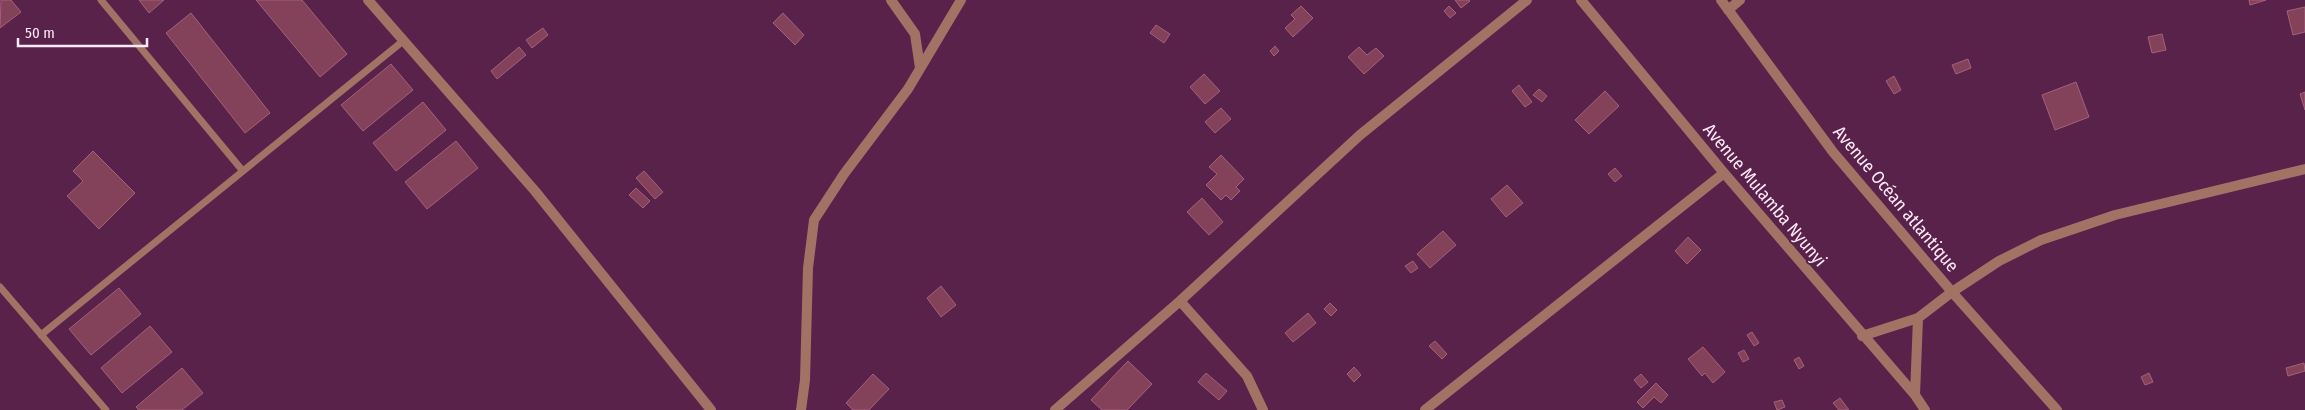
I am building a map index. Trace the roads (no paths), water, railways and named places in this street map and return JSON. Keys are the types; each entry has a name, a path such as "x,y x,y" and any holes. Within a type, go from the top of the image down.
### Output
{"street":[{"path":"368,0 535,191 711,410"},
{"path":"891,0 915,34 920,69"},
{"path":"801,410 804,380 808,268 814,220 844,174 908,89 961,0"},
{"path":"1055,410 1180,301 1360,135 1527,0"},
{"name":"Avenue Mulamba Nyunyi","path":"1581,0 1724,173 1862,336 1915,395 1925,410"},
{"name":"Avenue Océan atlantique","path":"1721,0 1833,152 1952,292 2057,410"},
{"path":"1728,10 1740,0"},
{"path":"1862,336 1918,318 1952,292 1999,261 2040,240 2124,212 2305,169"},
{"path":"1425,410 1724,173"},
{"path":"1180,301 1247,376 1263,410"},
{"path":"1915,395 1918,318"}],"lane":[{"path":"101,0 242,170"},
{"path":"41,335 242,170 404,41"},
{"path":"0,287 106,410"}]}
